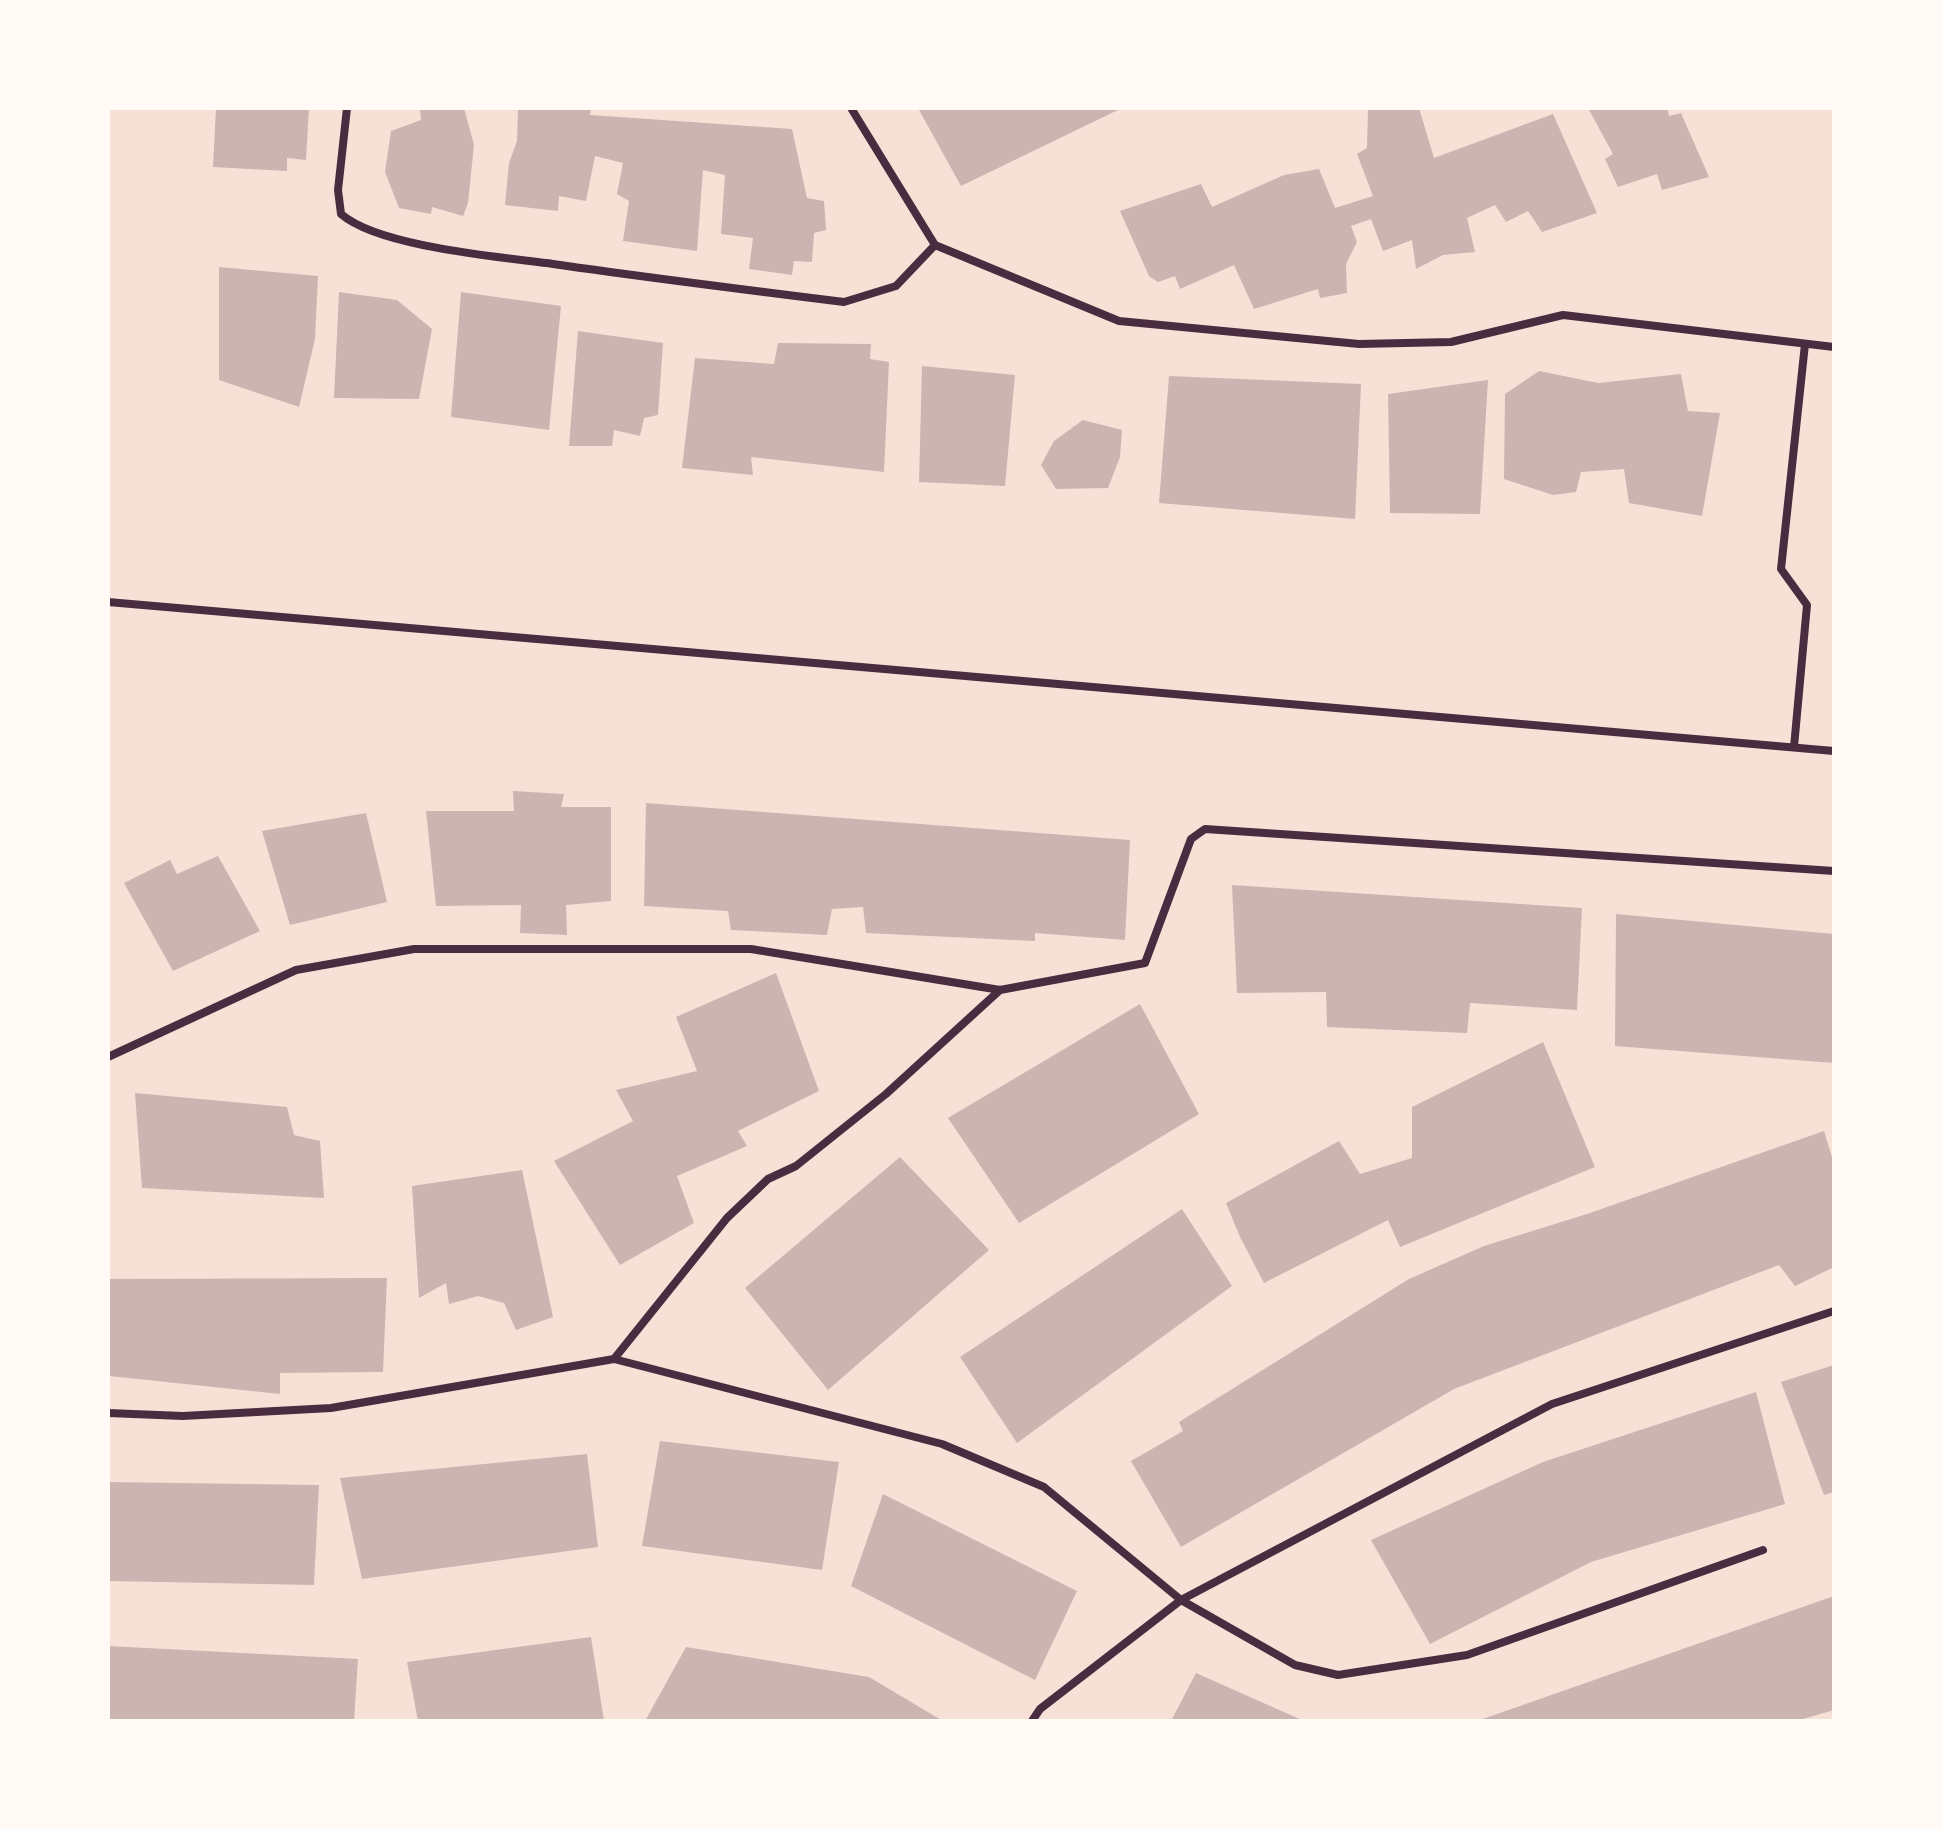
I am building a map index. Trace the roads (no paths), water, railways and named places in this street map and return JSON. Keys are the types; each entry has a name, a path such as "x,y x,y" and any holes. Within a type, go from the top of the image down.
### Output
{"street":[{"path":"347,108 338,190 341,214 367,230 398,240 628,275 844,302 896,286 935,245"},
{"path":"851,108 935,245 1119,321 1359,344 1451,342 1563,315 1834,347"},
{"path":"1794,747 1807,605 1781,569 1805,344"},
{"path":"108,602 1834,751"},
{"path":"108,1057 296,970 414,949 751,949 1000,990 1145,963 1191,839 1205,829 1834,871"},
{"path":"614,1359 727,1218 768,1179 796,1166 886,1094 1000,990"},
{"path":"1032,1721 1040,1709 1181,1600 1552,1404 1834,1311"},
{"path":"108,1413 183,1416 331,1408 614,1359 942,1444 1044,1487 1181,1600 1295,1665 1338,1675 1467,1655 1763,1550"}]}
